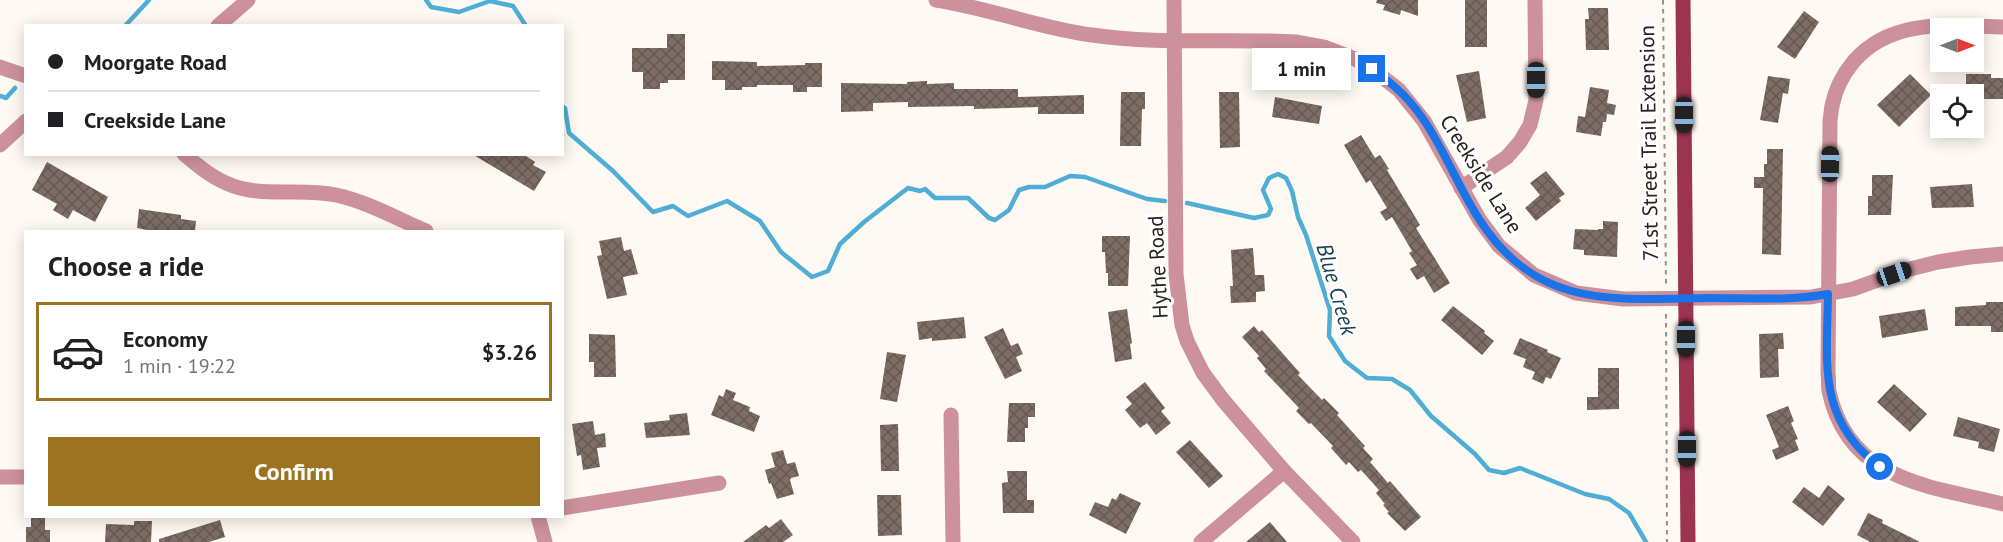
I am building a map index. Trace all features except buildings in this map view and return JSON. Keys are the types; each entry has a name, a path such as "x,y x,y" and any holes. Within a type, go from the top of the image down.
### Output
{"main road":[{"path":"1683,0 1688,542"}],"street":[{"path":"220,24 248,0"},
{"name":"Hythe Road","path":"1174,0 1176,274 1182,325 1195,358 1212,387 1284,471 1353,542"},
{"path":"1461,188 1507,157 1520,142 1530,125 1536,100 1535,0"},
{"name":"Creekside Lane","path":"945,1 1079,34 1120,38 1304,43 1324,47 1355,59 1388,81 1412,105 1424,121 1486,230 1503,250 1526,269 1546,281 1576,293 1611,299 1785,299 1828,294 1859,287 1906,270 1938,262 2003,254"},
{"path":"2003,27 1926,26 1906,29 1876,42 1847,70 1832,107 1830,120 1828,294 1830,392 1838,417 1856,445 1880,467 1903,478 2003,504"},
{"path":"0,67 24,75"},
{"path":"0,146 24,123"},
{"path":"186,156 210,175 233,186 257,191 323,193 340,196 424,230"},
{"path":"951,415 953,542"},
{"path":"1201,542 1284,471"},
{"path":"0,477 24,477"},
{"path":"564,508 719,483"},
{"path":"539,518 545,542"}],"path":[{"name":"71st Street Trail Extension","path":"1663,0 1666,285"},
{"path":"1666,312 1667,542"}],"waterway":[{"name":"Blue Creek","path":"127,24 149,0"},
{"name":"Blue Creek","path":"426,0 431,7 459,12 490,1 513,6 525,24"},
{"name":"Blue Creek","path":"0,96 6,98 15,88"},
{"name":"Blue Creek","path":"564,107 569,133 613,171 653,212 673,206 688,216 727,201 760,221 781,252 812,277 828,271 840,244 908,188 920,191 925,189 935,198 968,198 989,218 995,220 1009,210 1019,190 1029,187 1045,187 1070,176 1085,177 1147,199 1165,201"},
{"name":"Blue Creek","path":"1187,203 1254,218 1268,215 1271,209 1263,190 1269,178 1278,174 1286,178 1330,310 1329,336 1345,361 1367,378 1392,379 1410,390 1431,416 1475,454 1489,470 1504,473 1520,468 1585,494 1609,499 1629,513 1646,542"}],"route":[{"path":"1372,69 1408,99 1424,121 1479,219 1494,241 1519,264 1546,281 1576,293 1611,299 1785,299 1828,294 1830,392 1847,435 1864,454 1880,467"}]}
